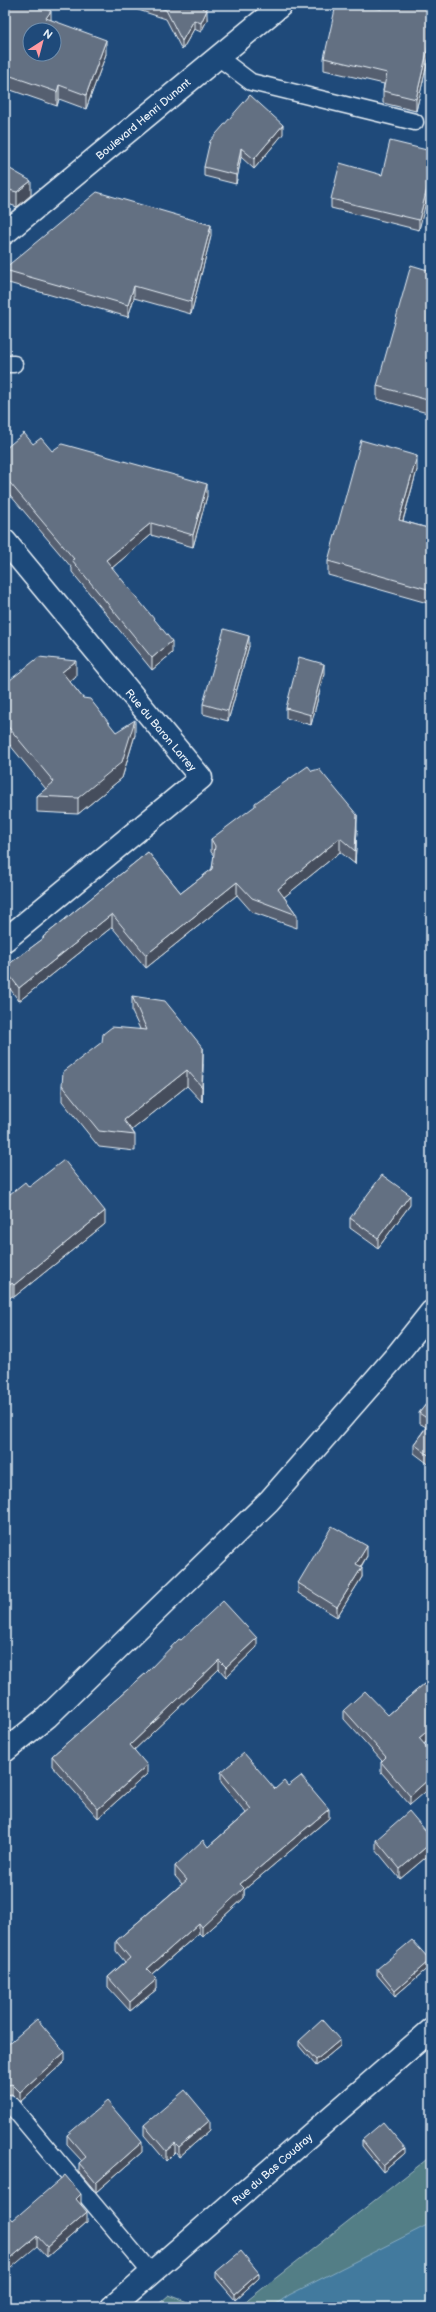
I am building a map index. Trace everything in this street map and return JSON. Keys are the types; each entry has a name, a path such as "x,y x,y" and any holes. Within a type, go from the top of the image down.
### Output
{"street":[{"name":"Boulevard Henri Dunant","path":"5,233 281,5"},
{"name":"Rue du Baron Larrey","path":"5,541 201,778 5,940"},
{"path":"5,1751 47,1717 269,1501 396,1356 431,1312"},
{"name":"Rue du Bas Coudray","path":"112,2307 431,2030"}],"lane":[{"path":"218,57 252,82 415,122"},
{"path":"9,2103 151,2274"}],"green space":[{"path":"431,2156 431,2307 239,2307"},
{"path":"169,2295 201,2307 155,2307"}],"water":[{"path":"431,2223 431,2307 272,2307 289,2295"}],"building":[{"path":"5,5 34,5 51,11 46,18 57,22 22,22 22,62 62,62 62,24 106,40 86,95 59,85 57,92 5,74"},
{"path":"150,5 203,5 202,8 207,10 201,23 194,20 182,41 166,10"},
{"path":"336,5 364,5 381,9 382,5 431,5 431,35 416,99 383,91 387,73 324,58"},
{"path":"250,95 283,125 254,159 241,148 236,175 204,167 210,141"},
{"path":"390,141 431,151 431,173 419,220 331,199 340,163 382,175"},
{"path":"5,166 31,181 17,192 5,189"},
{"path":"97,192 211,225 191,302 134,286 128,305 5,270 5,268"},
{"path":"411,265 431,271 431,401 377,386"},
{"path":"24,433 33,444 41,438 52,451 62,444 207,484 193,535 151,523 106,560 172,641 152,658 72,560 74,559 5,477 5,468 8,466 5,462 5,449"},
{"path":"361,440 417,456 399,520 431,529 431,590 328,561"},
{"path":"224,629 249,636 228,711 203,704"},
{"path":"39,657 76,661 62,672 83,698 90,699 116,732 135,720 122,762 78,798 37,796 54,782 5,723 5,684"},
{"path":"299,657 324,664 311,715 286,708"},
{"path":"308,766 312,771 319,769 357,815 355,851 340,838 278,889 297,915 252,898 237,882 146,955 112,914 19,988 5,969 5,967 44,938 43,937 148,852 181,893 212,869 215,846 211,839 255,806 255,803"},
{"path":"132,996 165,1001 203,1048 202,1087 187,1070 124,1120 135,1135 99,1131 62,1085 63,1072 102,1042 103,1034 112,1027 147,1030"},
{"path":"64,1160 105,1211 14,1285 12,1283 5,1289 5,1198 25,1182 29,1187"},
{"path":"382,1175 410,1195 378,1238 350,1218"},
{"path":"431,1398 431,1421 419,1413"},
{"path":"431,1421 431,1457 414,1444"},
{"path":"332,1526 367,1546 356,1564 362,1567 337,1607 298,1583"},
{"path":"223,1601 257,1638 226,1667 219,1660 130,1745 147,1765 98,1809 52,1756 145,1674 179,1639 181,1640"},
{"path":"431,1678 431,1728 419,1738 431,1752 431,1777 410,1796 381,1762 386,1757 344,1710 365,1691 388,1715"},
{"path":"244,1753 275,1789 284,1781 288,1786 301,1776 329,1809 240,1884 244,1888 202,1927 199,1923 147,1969 157,1979 130,2002 108,1977 130,1958 116,1941 187,1880 175,1866 203,1840 208,1847 251,1809 221,1772"},
{"path":"409,1811 431,1837 431,1843 400,1869 376,1840"},
{"path":"412,1940 430,1960 395,1991 377,1969"},
{"path":"37,2019 65,2052 20,2092 12,2084 5,2086 5,2047"},
{"path":"322,2020 340,2040 316,2060 299,2041"},
{"path":"185,2090 210,2120 179,2147 175,2143 166,2151 144,2125"},
{"path":"107,2101 142,2142 96,2183 79,2163 86,2157 67,2135"},
{"path":"383,2122 405,2148 383,2166 362,2140"},
{"path":"65,2175 81,2194 76,2199 87,2212 47,2247 37,2236 5,2263 5,2211 13,2220"},
{"path":"241,2251 259,2273 235,2294 216,2272"}]}
